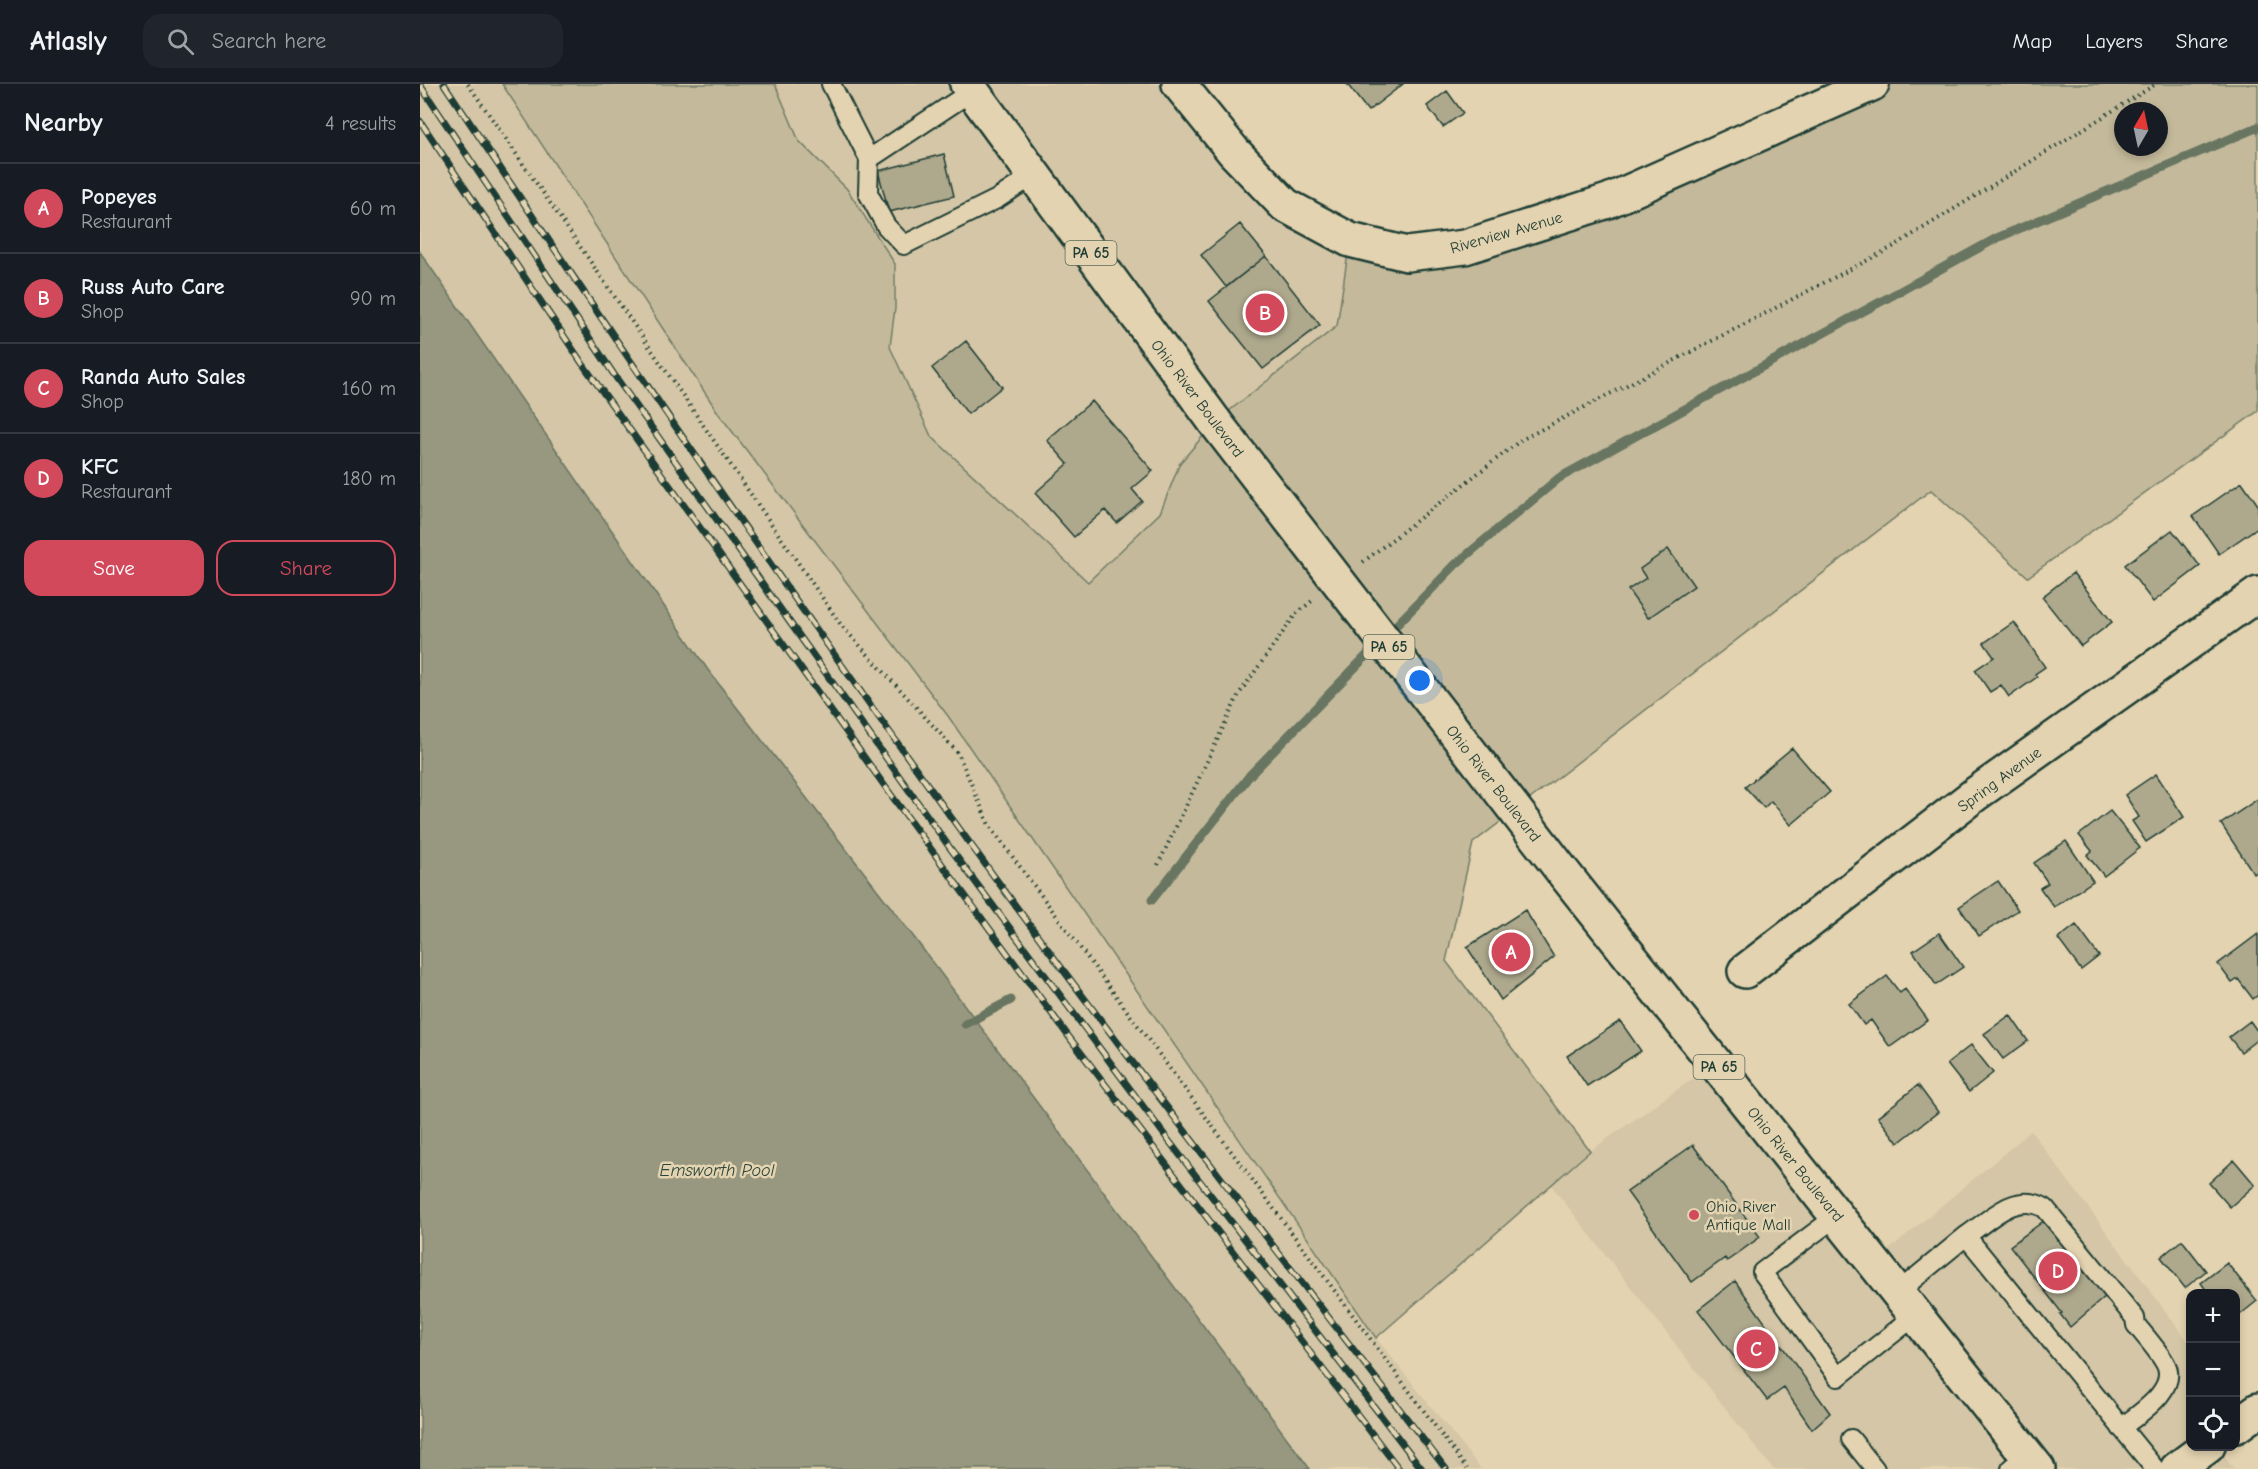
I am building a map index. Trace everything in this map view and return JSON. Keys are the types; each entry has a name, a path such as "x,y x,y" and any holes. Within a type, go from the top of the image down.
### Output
{"main road":[{"name":"Riverview Avenue","path":"1179,84 1234,152 1285,205 1350,240 1407,254 1465,247 1608,201 1831,92 1872,84"},
{"name":"Ohio River Boulevard","path":"970,88 1215,422 1563,872 1907,1304 2025,1464"},
{"name":"Spring Avenue","path":"1745,971 1977,793 2258,594"},
{"path":"2240,1423 2258,1410"},
{"path":"2177,1469 2201,1451"}],"lane":[{"path":"831,84 869,159 868,193 886,225 904,245 997,199 1034,175"},
{"path":"869,159 970,88"},
{"path":"1837,1216 1762,1272 1838,1377 1907,1304 1966,1236 2010,1205 2022,1202 2035,1203 2045,1208 2135,1318 2136,1325 2167,1365 2168,1377 2165,1390 2121,1428"},
{"path":"1966,1236 2155,1469"},
{"path":"1851,1439 1875,1469"}],"path":[{"path":"468,84 841,625 958,753 989,825 1467,1469"},
{"path":"1361,563 1521,440 1891,248 2156,84"},
{"path":"1158,865 1239,694 1296,614 1314,600"}],"shaded area":[{"path":"420,84 502,84 719,414 948,716 1376,1338 1481,1469 1310,1469 708,670 420,252"},
{"path":"502,84 775,84 799,141 847,189 895,264 895,308 890,347 931,436 1088,582 1160,513 1180,463 1215,422 1337,326 1350,240 1465,247 1872,84 2258,84 2258,411 2028,577 1931,490 1473,843 1446,961 1590,1151 1376,1338 948,716 719,414"},
{"path":"775,84 1179,84 1234,152 1350,240 1337,326 1215,422 1180,463 1160,513 1088,582 931,436 890,346 895,308 847,189 799,141"},
{"path":"1715,1063 1874,1262 2031,1131 2186,1339 2186,1451 2220,1451 2234,1469 1773,1469 1551,1185 1590,1151"}],"water":[{"name":"Emsworth Pool","path":"420,252 708,670 913,936 1310,1469 420,1469"}],"building":[{"path":"1347,84 1403,84 1368,111"},
{"path":"1447,91 1463,113 1443,127 1427,106"},
{"path":"944,154 954,196 889,212 878,171"},
{"path":"1240,224 1266,256 1226,287 1201,255"},
{"path":"1266,256 1320,325 1263,369 1209,301"},
{"path":"966,341 1002,387 968,414 932,368"},
{"path":"1092,401 1153,471 1132,489 1142,501 1117,523 1105,510 1074,537 1035,493 1068,464 1047,440"},
{"path":"2242,482 2258,505 2258,527 2219,554 2193,516"},
{"path":"2172,530 2200,566 2153,602 2125,565"},
{"path":"1668,549 1694,586 1648,618 1628,590 1646,578 1640,569"},
{"path":"2073,573 2112,622 2081,646 2042,597"},
{"path":"2014,622 2045,667 2035,674 2037,677 2009,697 2001,685 1990,692 1975,670 1994,657 1984,643"},
{"path":"1792,748 1830,792 1791,825 1771,801 1764,808 1745,787"},
{"path":"2156,774 2184,817 2146,842 2132,821 2139,817 2125,795"},
{"path":"2258,799 2258,871 2254,874 2221,824"},
{"path":"2110,811 2140,848 2104,876 2087,855 2092,851 2079,835"},
{"path":"2066,841 2093,881 2054,907 2040,888 2048,883 2034,863"},
{"path":"1998,881 2018,910 1979,936 1959,907"},
{"path":"1525,910 1554,957 1501,1000 1467,947"},
{"path":"2076,925 2099,956 2081,970 2058,939"},
{"path":"1939,933 1963,967 1936,985 1913,951"},
{"path":"2258,934 2258,995 2253,999 2238,979 2232,983 2218,964"},
{"path":"1887,976 1900,993 1905,989 1928,1020 1890,1047 1871,1020 1864,1025 1849,1004"},
{"path":"2010,1015 2028,1041 2003,1059 1984,1034"},
{"path":"1620,1021 1641,1051 1587,1086 1567,1056"},
{"path":"2250,1021 2258,1032 2258,1039 2241,1052 2229,1037"},
{"path":"1971,1045 1993,1073 1969,1092 1947,1064"},
{"path":"1918,1085 1938,1112 1898,1143 1878,1117"},
{"name":"Ohio River Antique Mall","path":"1693,1145 1760,1237 1727,1261 1725,1258 1692,1282 1627,1192"},
{"path":"2234,1160 2255,1185 2230,1207 2209,1183"},
{"path":"2045,1220 2106,1296 2070,1327 2060,1314 2062,1313 2010,1246"},
{"path":"2182,1240 2206,1271 2185,1288 2161,1257"},
{"path":"2227,1263 2257,1301 2240,1315 2240,1289 2205,1289 2201,1283"},
{"path":"1735,1281 1830,1413 1812,1429 1784,1388 1767,1400 1698,1310"}],"waterway":[{"path":"1152,900 1250,775 1456,564 1559,478 1997,238 2258,127"},
{"path":"965,1024 1011,1000"}],"railway":[{"path":"444,84 736,515 981,859 1178,1122 1446,1469"},
{"path":"420,85 617,379 950,848 1169,1141 1422,1469"},
{"path":"420,121 582,363 889,792 1069,1037 1399,1469"}],"place":[{"name":"Russ Auto Care","path":"1265,313"},
{"name":"Popeyes","path":"1511,952"},
{"name":"Ohio River Antique Mall","path":"1694,1215"},
{"name":"KFC","path":"2058,1271"},
{"name":"Randa Auto Sales","path":"1756,1349"}]}
